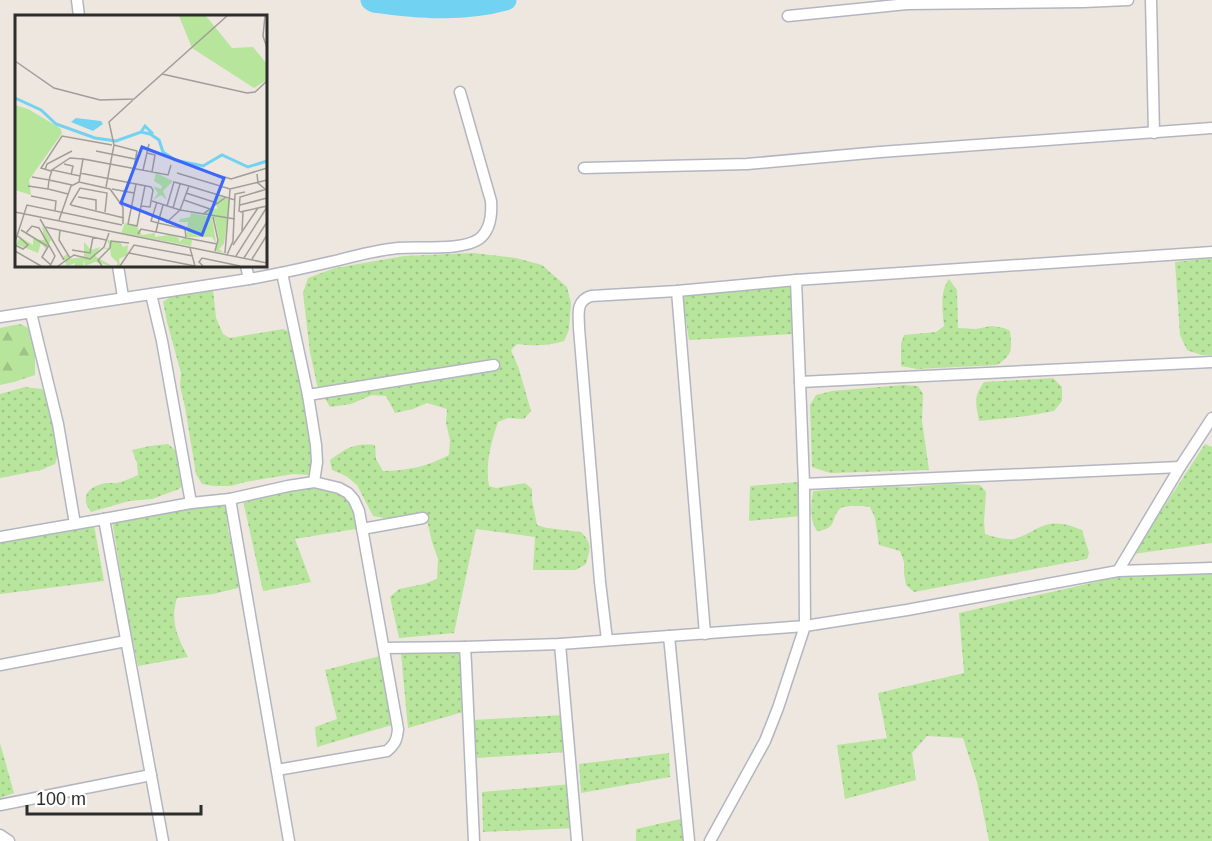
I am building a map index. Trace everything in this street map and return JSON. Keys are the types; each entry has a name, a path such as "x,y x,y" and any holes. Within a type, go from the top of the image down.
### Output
{"street":[{"path":"77,0 79,15"},
{"path":"788,16 907,4 1128,0"},
{"path":"1151,0 1154,133"},
{"path":"1,314 31,313 249,279 396,248 460,246 472,243 487,230 491,201 459,92"},
{"path":"584,168 747,164 1212,128"},
{"path":"607,640 600,582 578,308 585,298 796,280 1212,252"},
{"path":"118,267 123,297"},
{"path":"246,267 249,279"},
{"path":"282,273 308,395 317,453 314,482"},
{"path":"710,841 760,751 778,708 805,626 804,484 796,280"},
{"path":"677,291 705,634"},
{"path":"151,294 162,341 191,503"},
{"path":"31,313 58,424 75,524"},
{"path":"800,382 1212,362"},
{"path":"308,395 494,364"},
{"path":"1118,571 1212,418"},
{"path":"804,484 1180,467"},
{"path":"0,537 191,503 230,499 314,482 339,488 348,493 354,500 362,529 398,729 397,739 387,751 277,770"},
{"path":"230,499 289,841"},
{"path":"362,529 423,518"},
{"path":"104,519 162,841"},
{"path":"384,648 560,644 805,626 907,610 1118,571 1212,568"},
{"path":"669,636 689,841"},
{"path":"0,665 126,641"},
{"path":"560,644 577,841"},
{"path":"465,647 474,841"},
{"path":"0,805 151,775"},
{"path":"0,835 9,841"}],"green space":[{"path":"473,253 516,258 542,265 567,287 571,303 569,330 564,341 541,345 517,344 511,350 531,411 524,419 508,418 498,422 489,454 488,478 489,486 496,488 525,483 532,489 537,525 581,532 589,543 589,554 586,564 576,570 533,570 535,537 476,529 454,633 399,638 390,597 399,589 437,579 438,559 427,520 420,512 389,519 373,516 357,485 346,476 332,470 330,460 351,447 362,445 375,445 376,459 383,471 417,467 441,459 449,455 447,409 427,403 395,413 386,396 372,395 351,404 330,407 317,385 310,352 303,293 308,278 335,268 404,256"},
{"path":"1212,258 1212,355 1201,355 1187,350 1180,335 1175,262"},
{"path":"949,279 957,290 958,328 976,329 991,326 1010,331 1009,354 997,365 917,369 901,366 901,344 904,335 936,332 944,326 943,296"},
{"path":"792,285 794,334 689,340 682,295"},
{"path":"213,289 216,318 223,334 230,338 283,329 293,333 314,468 310,475 293,474 231,486 214,486 202,484 196,474 180,386 181,373 163,302 173,295"},
{"path":"20,324 28,328 35,347 35,375 0,385 0,328"},
{"path":"1053,378 1062,387 1062,401 1054,411 979,421 977,396 984,382"},
{"path":"903,385 918,386 923,394 922,421 929,470 830,473 812,467 810,405 816,395 832,391"},
{"path":"25,387 42,389 49,398 59,451 55,464 41,470 0,478 0,394"},
{"path":"168,444 182,456 187,482 179,489 152,499 129,501 91,512 86,497 91,489 100,484 119,482 138,475 137,463 132,450"},
{"path":"1205,444 1212,447 1212,543 1133,554"},
{"path":"798,482 801,516 749,521 750,486"},
{"path":"947,484 980,485 986,492 985,534 1003,539 1014,539 1048,524 1070,526 1082,530 1089,553 1087,559 914,592 906,585 904,562 900,551 879,545 875,518 870,507 841,508 831,525 824,530 817,531 813,522 811,507 813,491"},
{"path":"291,488 340,490 361,528 295,539 311,582 263,591 242,496"},
{"path":"225,501 228,530 242,587 213,594 177,598 174,614 176,628 188,657 138,666 112,520"},
{"path":"94,525 104,581 0,594 0,542"},
{"path":"1212,570 1212,841 989,841 977,782 963,738 927,736 912,753 916,780 845,799 837,745 887,738 878,693 964,673 959,613 1131,574"},
{"path":"459,645 463,712 408,728 401,654"},
{"path":"384,655 395,724 317,747 315,727 337,719 325,670"},
{"path":"564,715 566,752 477,758 472,720"},
{"path":"0,743 14,793 0,798"},
{"path":"669,753 670,777 581,793 579,764"},
{"path":"571,784 575,828 483,832 482,792"},
{"path":"685,818 688,841 636,841 636,829"}],"waterway":[{"path":"371,0 440,8 490,4 506,0"}]}
